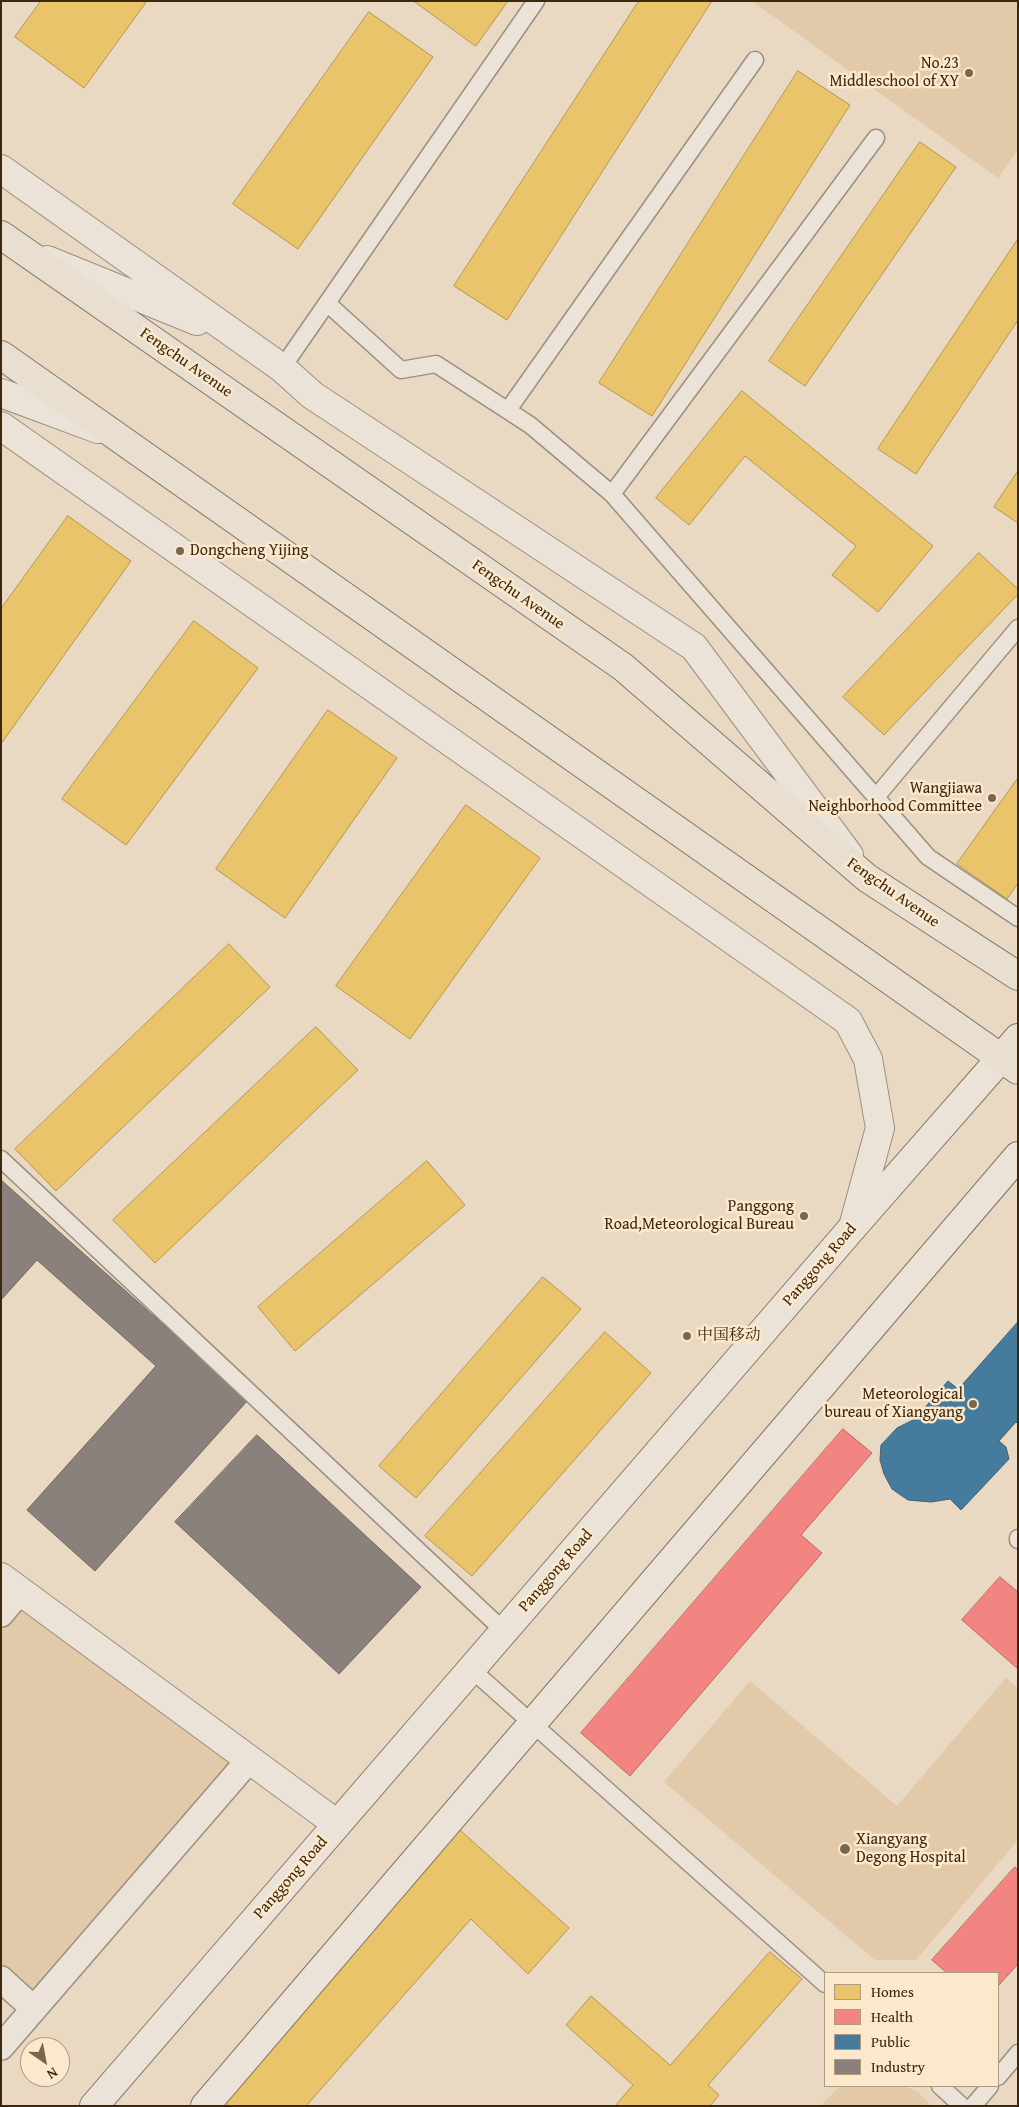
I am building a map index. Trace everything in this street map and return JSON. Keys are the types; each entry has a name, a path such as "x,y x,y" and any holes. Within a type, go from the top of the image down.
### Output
{"main road":[{"name":"Fengchu Avenue","path":"1,235 623,667 867,878 1018,976"},
{"path":"1,355 1012,1055"}],"street":[{"path":"1,169 282,368 312,395 694,647 867,878"},
{"path":"24,251 243,340"},
{"path":"1,393 115,435"},
{"path":"1,426 848,1021 868,1059 880,1128 853,1226"},
{"name":"Panggong Road","path":"94,2106 853,1226 1012,1055"},
{"path":"205,2106 1018,1156"},
{"path":"1,1614 11,1584 337,1824"},
{"path":"1,2047 249,1760"},
{"path":"1,1979 34,2009"}],"lane":[{"path":"282,368 536,1"},
{"path":"508,410 755,60"},
{"path":"612,494 876,138"},
{"path":"328,303 401,370 436,364 530,425 612,494 928,857 1018,918"},
{"path":"876,797 1018,628"},
{"path":"1,1159 504,1632"},
{"path":"471,1669 824,1983"},
{"path":"999,2076 1018,2053"},
{"path":"941,2087 962,2106"},
{"path":"973,2106 989,2087"}],"shaded area":[{"path":"752,1 1018,1 1018,149 998,178"},
{"path":"20,1591 249,1760 34,2009 1,1979 1,1614"},
{"path":"1006,1678 1018,1688 1018,1840 916,1960 875,1960 664,1782 750,1681 897,1806"},
{"path":"839,2087 906,2087 917,2091 932,2106 820,2106"}],"building: Homes":[{"path":"41,1 147,1 84,88 15,37"},
{"path":"414,1 508,1 476,46"},
{"path":"639,1 712,1 507,320 454,286"},
{"path":"369,12 433,57 298,249 233,204"},
{"path":"798,71 850,105 652,416 599,383"},
{"path":"920,142 956,167 805,386 769,361"},
{"path":"1018,239 1018,320 916,474 878,449"},
{"path":"742,391 933,546 878,612 832,575 856,546 745,456 689,525 656,498"},
{"path":"1018,471 1018,523 994,507"},
{"path":"68,516 131,561 1,744 1,609"},
{"path":"979,553 1018,589 1018,594 884,735 843,697"},
{"path":"194,621 258,668 126,845 62,799"},
{"path":"328,710 397,758 285,918 216,869"},
{"path":"1018,778 1018,883 1007,899 957,864"},
{"path":"466,805 540,858 410,1039 336,986"},
{"path":"229,944 270,987 56,1191 15,1149"},
{"path":"316,1027 358,1070 155,1263 113,1220"},
{"path":"427,1161 465,1205 295,1351 258,1307"},
{"path":"543,1277 581,1309 416,1498 379,1466"},
{"path":"605,1332 651,1373 472,1576 425,1536"},
{"path":"460,1830 569,1928 528,1974 471,1919 306,2106 217,2106"},
{"path":"770,1952 802,1979 708,2085 719,2095 710,2106 615,2106 633,2085 566,2025 591,1996 670,2065"}],"building: Health":[{"path":"843,1429 872,1453 801,1535 822,1553 630,1776 581,1733"},
{"path":"1000,1577 1018,1592 1018,1669 962,1620"},
{"path":"1015,1867 1018,1870 1018,1964 999,1985 999,1972 946,1972 932,1960"}],"building: Public":[{"name":"Meteorological bureau of Xiangyang","path":"1018,1322 1018,1424 1016,1422 999,1441 1006,1447 1009,1459 961,1510 950,1499 931,1502 908,1500 892,1489 884,1474 880,1460 881,1445 897,1428 915,1419 948,1381 958,1389"}],"building: Industry":[{"path":"1,1180 248,1400 95,1571 27,1510 156,1366 37,1260 1,1300"},
{"path":"257,1435 421,1587 339,1674 175,1522"}],"place":[{"name":"No.23 Middleschool of XY","path":"969,73"},
{"name":"Dongcheng Yijing","path":"180,551"},
{"name":"Wangjiawa Neighborhood Committee","path":"992,798"},
{"name":"Panggong Road,Meteorological Bureau","path":"804,1216"},
{"name":"中国移动","path":"687,1336"},
{"name":"Meteorological bureau of Xiangyang","path":"973,1404"},
{"name":"Xiangyang Degong Hospital","path":"845,1849"}]}
